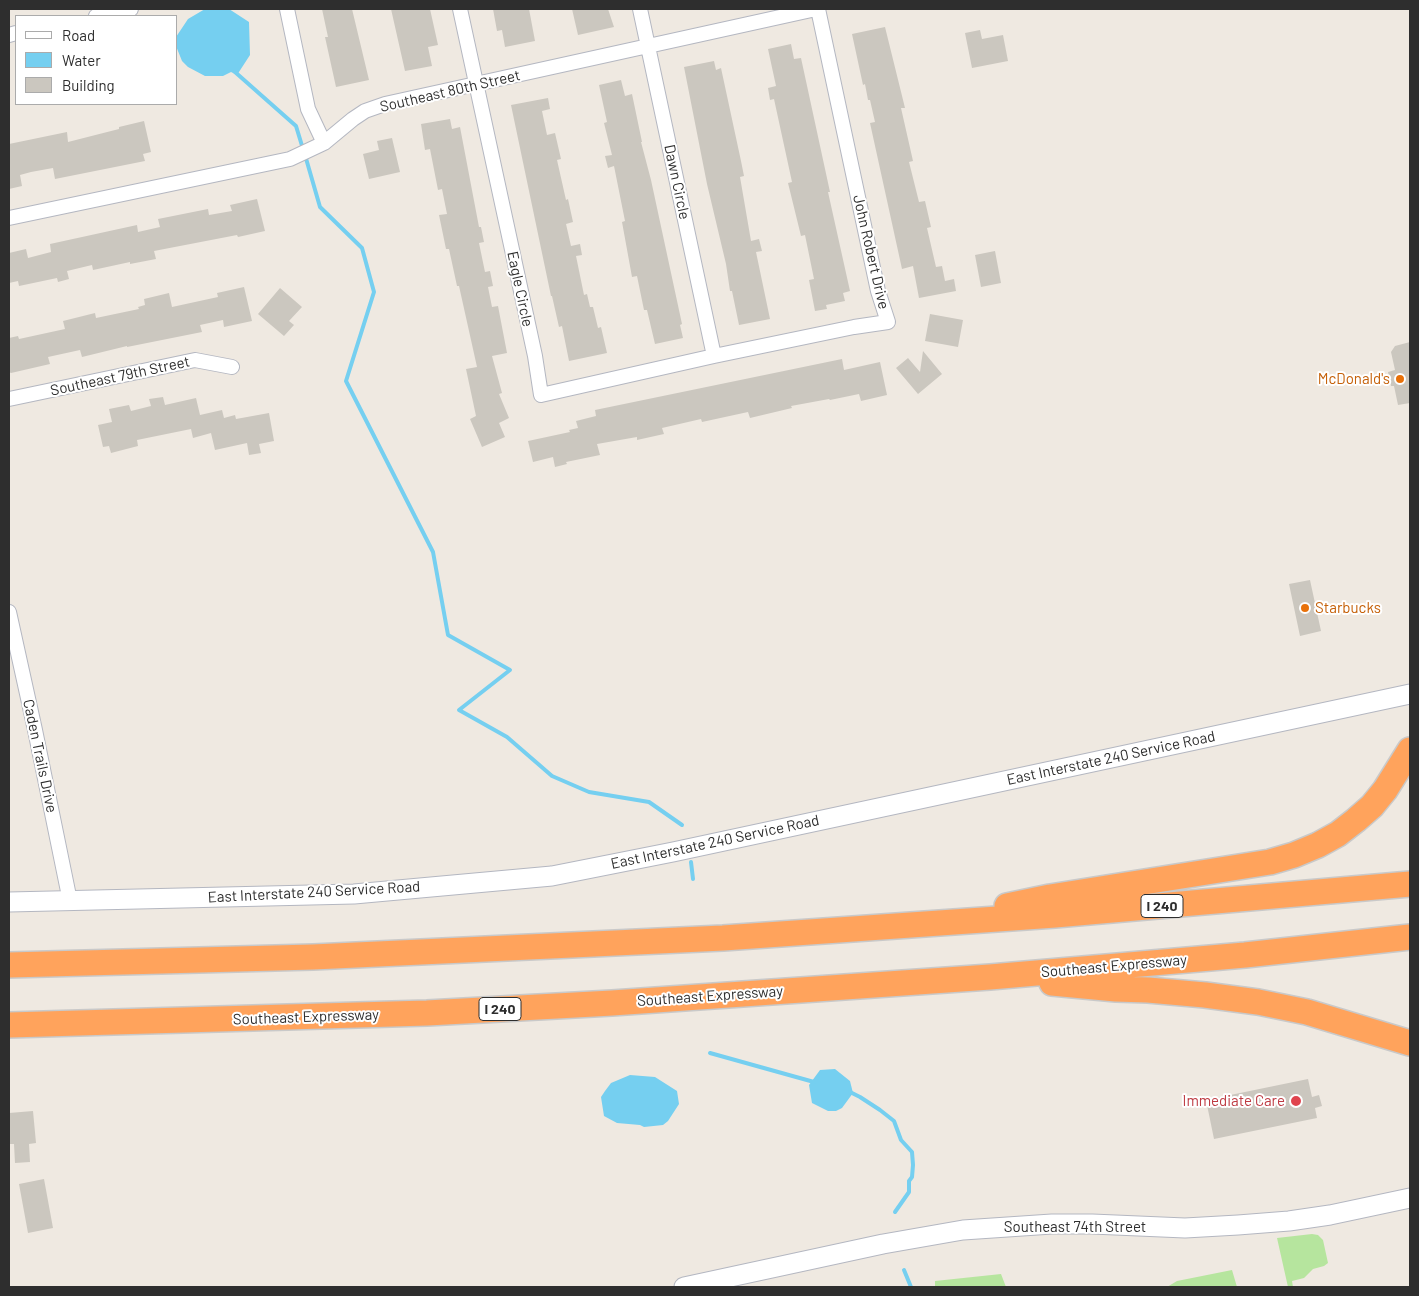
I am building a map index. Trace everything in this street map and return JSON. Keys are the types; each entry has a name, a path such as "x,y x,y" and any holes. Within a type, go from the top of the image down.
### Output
{"highway":[{"path":"914,925 1050,896 1270,862 1294,855 1338,834 1372,806 1385,790 1410,750"},
{"name":"I 240","path":"9,965 313,957 723,938 1064,915 1410,884"},
{"name":"Southeast Expressway","path":"9,1025 427,1012 622,1002 990,977 1245,955 1410,937"},
{"path":"990,977 1204,995 1258,1002 1307,1012 1410,1043"}],"street":[{"path":"101,15 132,9"},
{"path":"287,9 308,109 318,146"},
{"name":"Eagle Circle","path":"460,9 535,356 540,395 714,356"},
{"name":"Dawn Circle","path":"640,9 714,356"},
{"name":"Southeast 80th Street","path":"9,218 290,159 318,146 365,111 385,104 817,9"},
{"name":"John Robert Drive","path":"714,356 854,326 888,322 878,291 817,9"},
{"name":"Southeast 79th Street","path":"9,399 195,360 232,367"},
{"name":"Caden Trails Drive","path":"9,612 70,901"},
{"name":"East Interstate 240 Service Road","path":"9,902 354,894 552,876 673,852 1410,694"},
{"name":"Southeast 74th Street","path":"684,1287 883,1244 963,1230 1052,1224 1185,1228 1238,1225 1289,1221 1330,1215 1410,1198"}],"green space":[{"path":"1318,1235 1323,1240 1328,1263 1313,1269 1304,1278 1292,1281 1293,1287 1288,1287 1277,1238"},
{"path":"1232,1270 1237,1287 1167,1287 1177,1281"},
{"path":"1001,1274 1006,1287 935,1287 935,1281"}],"water":[{"path":"205,9 229,9 249,22 250,55 237,75 231,72 223,76 205,76 188,67 182,61 178,51 178,34 188,19"},
{"path":"835,1069 850,1081 853,1093 842,1108 836,1111 828,1111 812,1103 809,1085 820,1070"},
{"path":"630,1075 655,1077 677,1091 679,1104 668,1121 663,1125 644,1127 617,1123 604,1116 601,1097 611,1083"}],"building":[{"path":"322,9 352,9 369,80 336,87 325,37 328,37"},
{"path":"391,9 430,9 438,45 428,47 432,66 405,71"},
{"path":"493,9 529,9 535,41 505,47 502,30 497,31"},
{"path":"572,9 608,9 614,27 578,35"},
{"path":"885,27 905,108 901,108 913,161 909,162 919,202 925,201 931,227 927,228 936,267 942,266 945,281 954,279 956,291 919,298 913,266 902,269 870,123 875,122 865,84 863,85 852,34"},
{"path":"980,30 982,39 1003,35 1008,61 972,68 965,33"},
{"path":"791,44 794,59 801,58 850,291 843,293 845,301 826,305 827,309 815,311 809,280 814,279 805,235 801,236 788,183 792,182 774,99 770,100 768,88 776,86 768,49"},
{"path":"714,61 716,70 721,68 741,161 744,176 740,177 751,241 759,239 762,251 756,252 770,319 739,325 707,184 684,67"},
{"path":"621,80 625,96 632,94 682,324 680,325 683,338 655,344 647,310 644,310 637,276 632,277 622,222 625,221 614,166 608,168 605,156 612,155 604,123 607,122 599,85"},
{"path":"548,98 550,109 542,111 547,135 555,133 561,159 557,160 573,222 566,224 571,246 580,244 582,255 576,256 584,295 587,294 590,307 593,307 598,328 601,327 607,353 569,361 562,326 559,327 551,296 511,105"},
{"path":"450,119 452,129 460,127 479,227 481,227 484,242 479,243 485,272 490,271 493,286 488,287 492,307 498,306 507,353 492,356 502,393 499,394 509,418 499,423 505,437 482,447 470,419 476,416 466,369 477,367 459,286 457,286 449,249 446,249 439,215 447,214 442,189 438,190 430,149 425,150 421,124"},
{"path":"144,121 151,152 143,154 145,161 55,179 53,168 31,172 20,175 22,186 9,189 9,144 67,132 68,142"},
{"path":"392,138 400,172 369,179 363,154 379,150 377,141"},
{"path":"257,199 265,231 154,251 156,259 130,264 130,262 93,270 92,265 67,271 69,279 58,282 57,278 19,286 18,281 9,283 9,253 26,249 28,258 51,252 50,244 137,225 138,232 160,227 158,219 208,209 209,215 232,211 230,205"},
{"path":"995,251 1001,283 981,287 975,255"},
{"path":"244,287 252,321 224,327 223,320 200,325 202,332 127,346 82,357 80,350 48,357 50,364 9,372 9,338 18,336 19,339 65,329 63,321 95,313 96,318 139,309 138,307 145,305 144,299 169,293 172,307 218,297 217,293"},
{"path":"280,288 302,307 289,321 294,325 284,336 258,314"},
{"path":"930,314 963,320 958,347 925,341"},
{"name":"McDonald's","path":"1410,342 1410,403 1398,405 1394,386 1391,386 1388,372 1395,370 1391,352 1395,346"},
{"path":"923,351 942,374 918,394 896,368 908,358 920,372"},
{"path":"842,359 844,370 880,362 887,395 861,401 859,394 829,399 791,406 792,408 750,418 748,412 702,422 701,419 662,428 664,434 637,440 637,437 597,444 600,455 566,462 567,464 555,467 553,457 533,462 528,441 570,432 569,430 578,428 576,421 596,416 595,410"},
{"path":"163,397 165,405 196,398 200,415 222,410 224,418 235,415 236,419 269,413 274,441 259,444 261,453 249,455 247,443 215,450 211,433 193,438 191,429 137,440 138,446 111,453 109,446 103,447 98,425 112,422 109,409 129,405 131,411 151,406 149,399"},
{"name":"Starbucks","path":"1310,580 1321,631 1300,636 1289,584"},
{"path":"1308,1079 1312,1097 1319,1095 1322,1106 1315,1108 1317,1118 1214,1139 1206,1100"},
{"path":"33,1111 36,1143 29,1144 30,1162 15,1163 14,1144 10,1144 9,1113"},
{"path":"44,1179 53,1228 28,1233 19,1184"}],"waterway":[{"path":"235,72 296,126 303,149"},
{"path":"305,155 320,207 362,248 374,292 346,381 433,552 448,635 510,670 459,710 507,737 552,776 589,792 649,802 682,825"},
{"path":"691,862 693,879"},
{"path":"710,1053 814,1082"},
{"path":"850,1092 894,1121 901,1140 912,1152 913,1165 912,1177 909,1181 909,1192 895,1212"},
{"path":"904,1270 911,1287"}],"place":[{"name":"McDonald's","path":"1400,379"},
{"name":"Starbucks","path":"1305,608"},
{"name":"Immediate Care","path":"1296,1101"}]}
